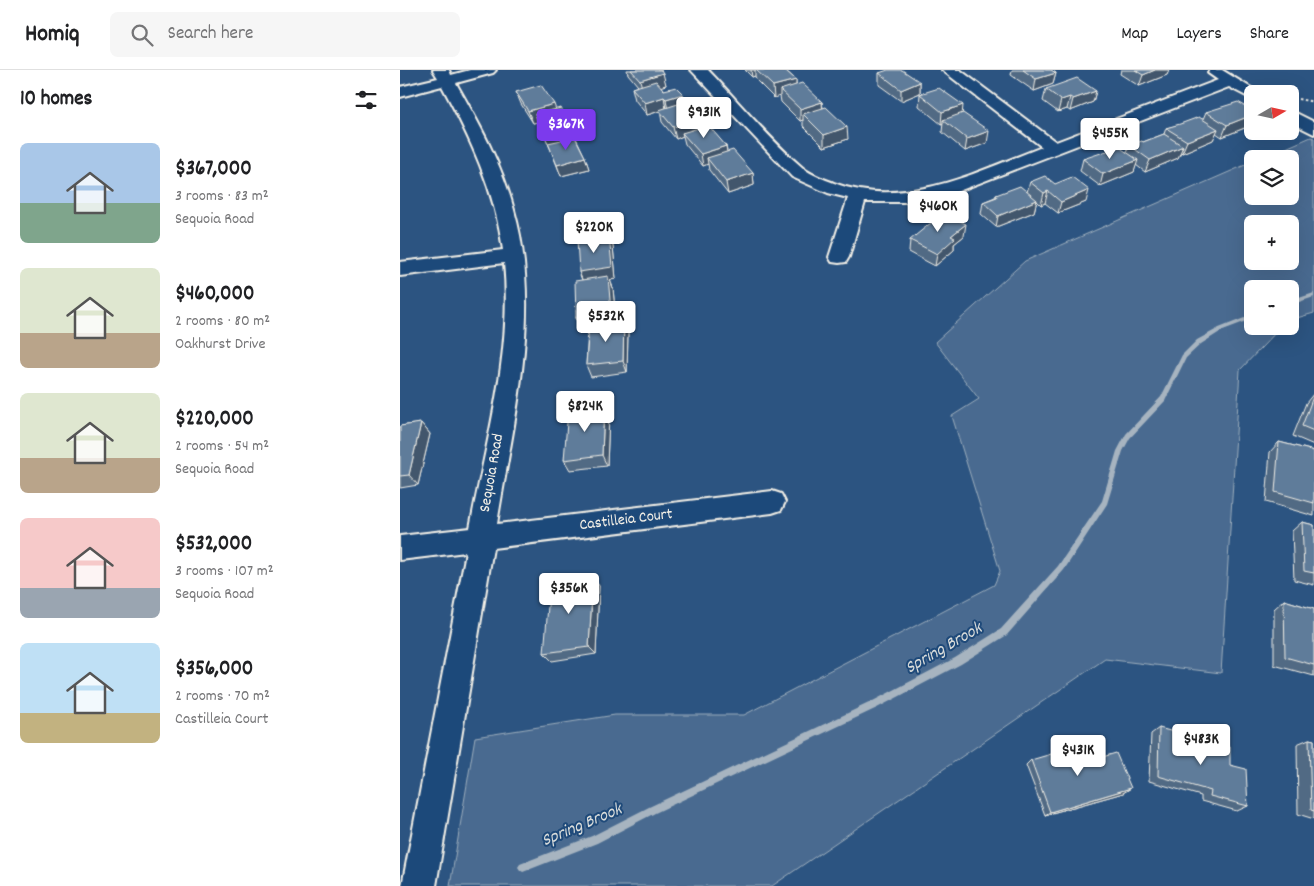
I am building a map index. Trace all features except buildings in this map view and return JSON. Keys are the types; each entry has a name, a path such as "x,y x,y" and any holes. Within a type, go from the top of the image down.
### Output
{"street":[{"path":"400,92 444,75 488,70"},
{"path":"699,70 798,173 814,183 858,196 898,198 936,192 1230,81"},
{"path":"950,70 1054,148"},
{"path":"1211,70 1244,89"},
{"name":"Sequoia Road","path":"419,886 509,374 515,291 512,255 503,200 489,160 444,75"},
{"path":"1299,114 1314,128"},
{"path":"839,256 858,196"},
{"path":"400,268 512,255"},
{"name":"Castilleia Court","path":"400,548 772,502"}],"path":[{"path":"1299,105 1313,101"}],"shaded area":[{"path":"1311,137 1314,138 1314,313 1299,317 1299,280 1244,280 1244,335 1273,335 1240,370 1221,673 1105,659 772,886 450,886 475,737 615,715 744,715 994,585 1000,571 952,416 979,399 935,342 1025,261 1244,165 1244,205 1299,205 1299,150 1281,150"}],"waterway":[{"name":"Spring Brook","path":"1299,300 1314,295"},
{"name":"Spring Brook","path":"523,867 594,840 652,810 874,705 958,661 1004,632 1061,568 1105,502 1120,451 1128,436 1163,399 1184,357 1199,342 1221,329 1244,320"}]}
